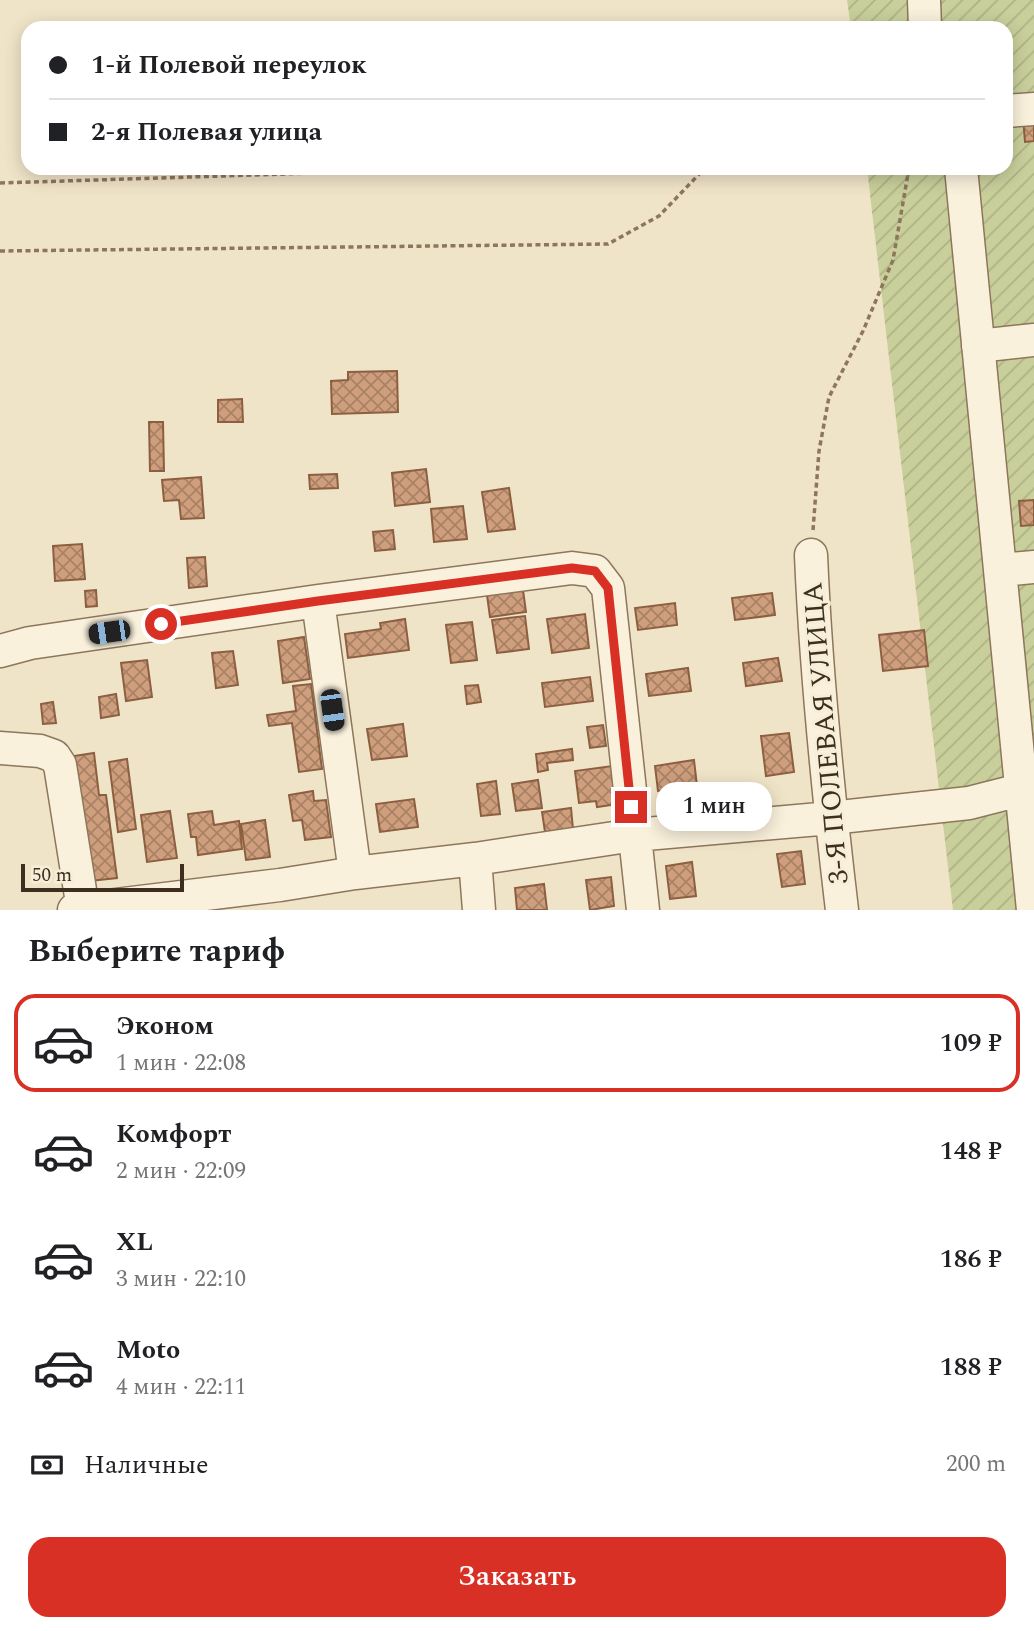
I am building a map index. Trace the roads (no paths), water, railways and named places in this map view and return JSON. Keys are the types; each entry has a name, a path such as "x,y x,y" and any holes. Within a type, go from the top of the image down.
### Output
{"street":[{"path":"924,0 925,21"},
{"path":"1013,110 1034,109"},
{"path":"962,175 1000,570 1027,790 1032,910"},
{"path":"978,346 1034,340"},
{"name":"3-Я ПОЛЕВАЯ УЛИЦА","path":"811,555 831,818 842,910"},
{"path":"1000,570 1034,567"},
{"path":"0,651 30,643 318,601 572,568 595,571 608,588 643,910"},
{"path":"318,601 355,873"},
{"path":"0,748 40,751 54,756 60,765 78,909 282,898 355,873 475,859 634,835 969,803 1027,790"},
{"path":"475,859 479,910"}]}
